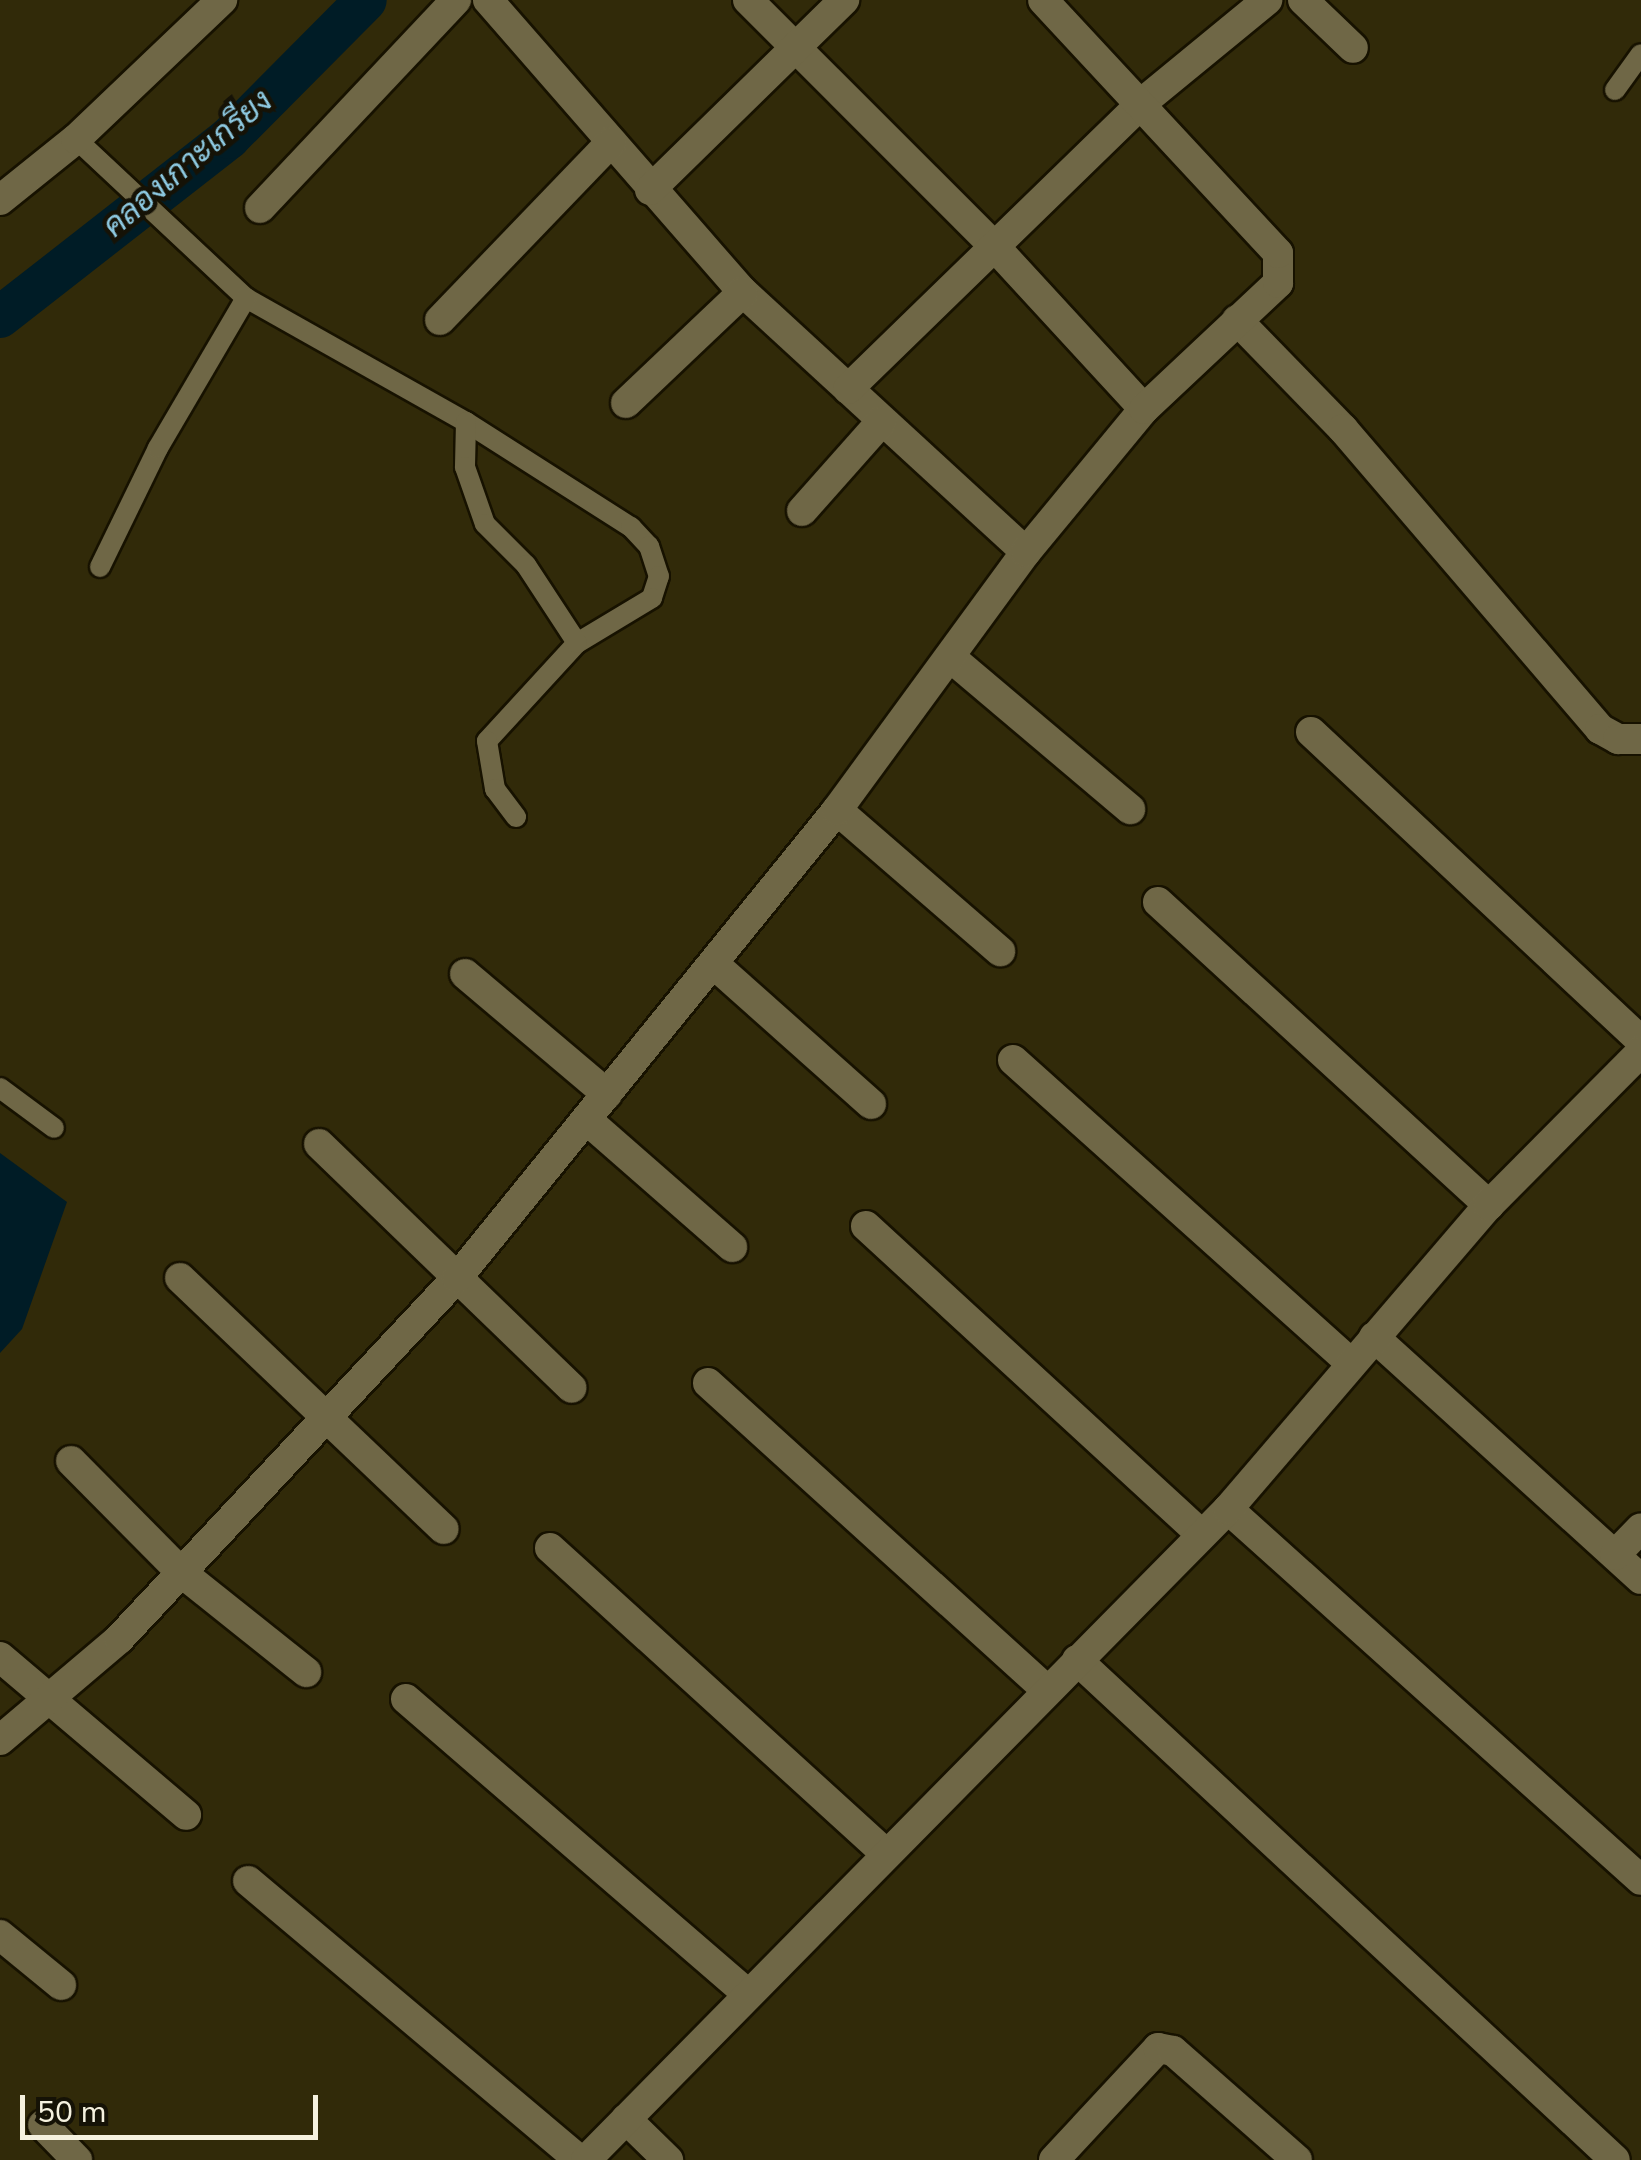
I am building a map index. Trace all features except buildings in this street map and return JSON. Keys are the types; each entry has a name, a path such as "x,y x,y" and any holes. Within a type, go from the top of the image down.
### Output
{"street":[{"path":"0,200 76,139 222,0"},
{"path":"260,208 456,0"},
{"path":"488,0 743,292 1026,552"},
{"path":"748,0 996,247 1144,409"},
{"path":"650,190 844,0"},
{"path":"0,1740 119,1640 456,1278 715,965 837,810 1026,552 1144,409 1278,283 1278,252 1143,102 1042,0"},
{"path":"848,389 1143,102 1267,0"},
{"path":"1303,0 1353,48"},
{"path":"440,320 610,142"},
{"path":"626,403 743,292"},
{"path":"1237,320 1343,429 1600,729 1618,739 1641,740"},
{"path":"802,512 882,420"},
{"path":"950,658 1130,809"},
{"path":"1311,732 1641,1040"},
{"path":"837,810 1000,952"},
{"path":"1158,902 1489,1205"},
{"path":"715,965 872,1104"},
{"path":"465,974 608,1094"},
{"path":"248,1881 582,2160 1228,1509 1489,1205 1641,1052"},
{"path":"1013,1060 1351,1363"},
{"path":"587,1120 732,1247"},
{"path":"319,1144 572,1388"},
{"path":"866,1226 1202,1535"},
{"path":"180,1278 324,1420 444,1529"},
{"path":"1374,1336 1641,1579"},
{"path":"708,1383 1046,1690"},
{"path":"71,1461 182,1573 306,1672"},
{"path":"1228,1509 1641,1880"},
{"path":"1615,1554 1641,1528"},
{"path":"550,1548 886,1854"},
{"path":"0,1657 186,1815"},
{"path":"1077,1660 1615,2160"},
{"path":"406,1700 748,1994"},
{"path":"0,1935 62,1985"},
{"path":"1054,2160 1158,2048 1173,2051 1296,2160"},
{"path":"626,2119 668,2160"},
{"path":"43,2124 77,2160"}],"lane":[{"path":"1615,90 1641,54"},
{"path":"76,139 116,174 147,211 246,298 466,422 630,526 649,546 659,576 652,598 577,643 487,740 495,790 516,817"},
{"path":"100,567 158,448 246,298"},
{"path":"466,422 465,467 485,524 526,566 577,643"},
{"path":"0,1088 54,1128"}],"water":[{"path":"0,1153 67,1202 22,1329 0,1353"}],"waterway":[{"name":"คลองเกาะเกรียง","path":"0,317 229,138 366,0"}]}
